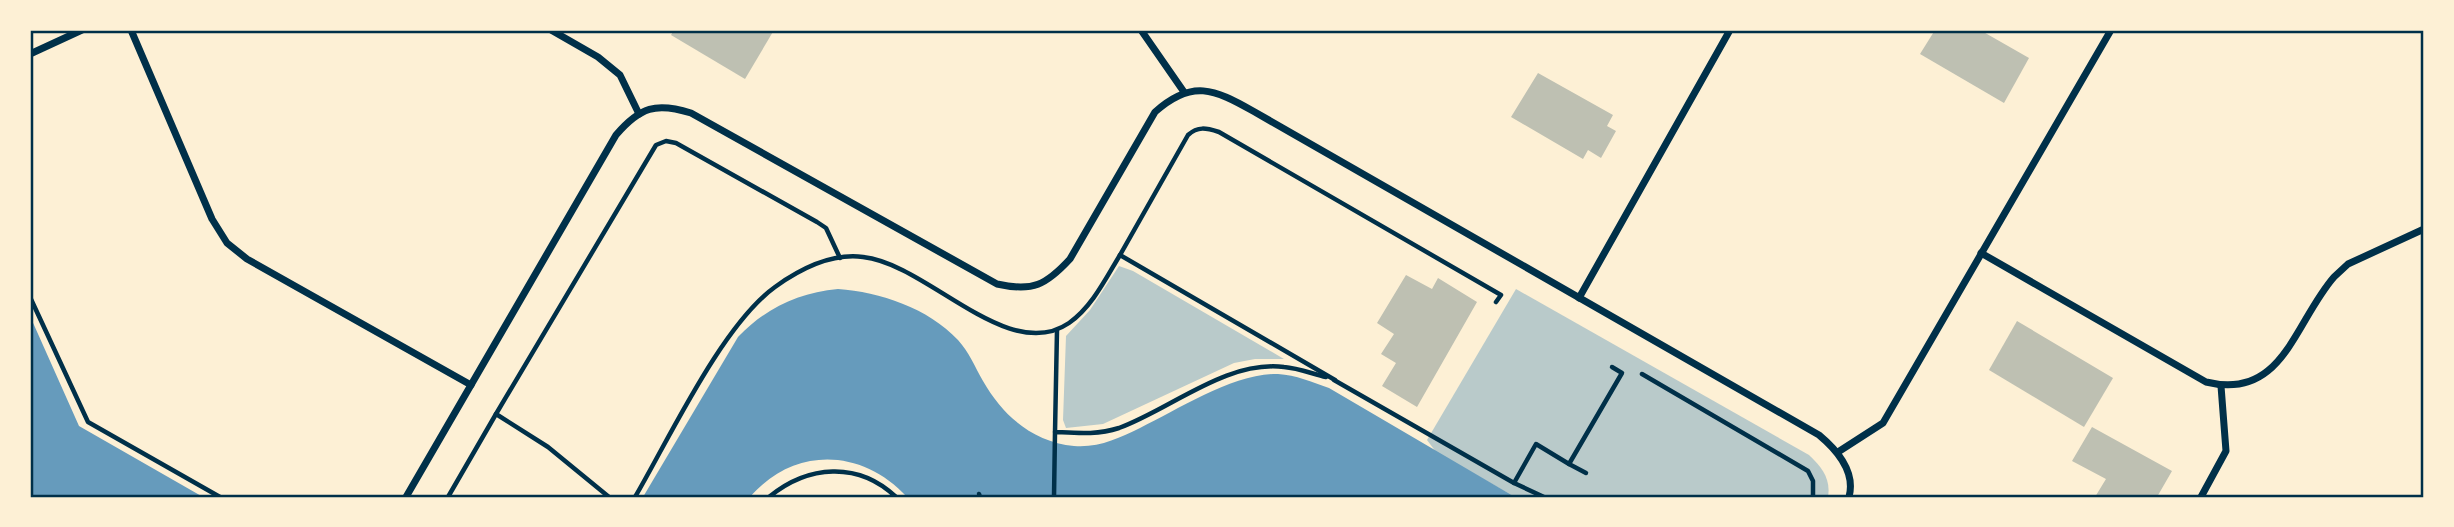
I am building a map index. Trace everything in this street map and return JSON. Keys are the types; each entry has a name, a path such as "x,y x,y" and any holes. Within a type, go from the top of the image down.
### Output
{"street":[{"path":"30,54 82,30"},
{"path":"131,30 212,219 227,243 247,259 471,385"},
{"path":"551,30 598,57 620,75 639,114"},
{"path":"1141,30 1185,92"},
{"path":"1579,298 1730,30"},
{"path":"1838,452 1883,423 2111,30"},
{"path":"406,497 616,135 639,114 654,107 672,107 691,113 997,284 1016,288 1035,286 1052,279 1070,259 1155,112 1169,99 1185,92 1210,90 1226,96 1819,435 1838,452 1848,471 1849,497"},
{"path":"1981,253 2206,382 2221,386 2239,384 2268,375 2334,277 2348,264 2424,229"},
{"path":"2201,497 2226,451 2221,386"}],"path":[{"path":"635,497 722,347 741,320 773,288 805,268 840,258 863,257 894,264 1017,332 1036,335 1057,330 1084,309 1120,256 1188,135 1195,129 1206,128 1219,132 1501,295 1496,302"},
{"path":"448,497 656,145 666,141 676,143 817,222 826,228 840,258"},
{"path":"1120,256 1442,443 1544,497"},
{"path":"30,297 88,422 220,497"},
{"path":"1054,497 1057,330"},
{"path":"1055,432 1090,435 1118,428 1222,379 1262,368 1283,366 1335,380"},
{"path":"1569,464 1622,373 1612,367"},
{"path":"1642,374 1808,471 1813,481 1813,497"},
{"path":"496,414 548,447 609,497"},
{"path":"1514,483 1536,444 1586,473"},
{"path":"769,497 784,485 818,471 855,474 886,487 896,497"}],"shaded area":[{"path":"1119,266 1133,271 1284,359 1255,359 1234,363 1103,424 1066,428 1063,420 1066,336 1090,310"},
{"path":"1516,289 1809,455 1825,474 1828,497 1515,497 1436,452 1427,440"}],"water":[{"path":"838,289 887,298 918,311 946,329 962,345 1000,405 1021,425 1045,439 1074,446 1108,442 1225,386 1243,379 1278,374 1329,388 1515,497 907,497 870,469 849,462 828,460 807,462 787,469 768,480 750,497 643,497 738,337 771,310 796,298"},
{"path":"30,316 79,426 203,497 30,497"}],"building":[{"path":"674,30 774,30 745,79 671,35"},
{"path":"1935,30 1980,30 2029,58 2004,103 1920,54"},
{"path":"1538,73 1613,115 1607,126 1616,131 1601,158 1588,150 1583,159 1511,117"},
{"path":"1406,275 1432,289 1438,278 1477,302 1417,407 1382,386 1396,363 1381,354 1394,334 1377,323"},
{"path":"2017,321 2113,378 2084,427 1989,370"},
{"path":"2092,427 2172,471 2157,497 2095,497 2106,479 2072,461"}]}
